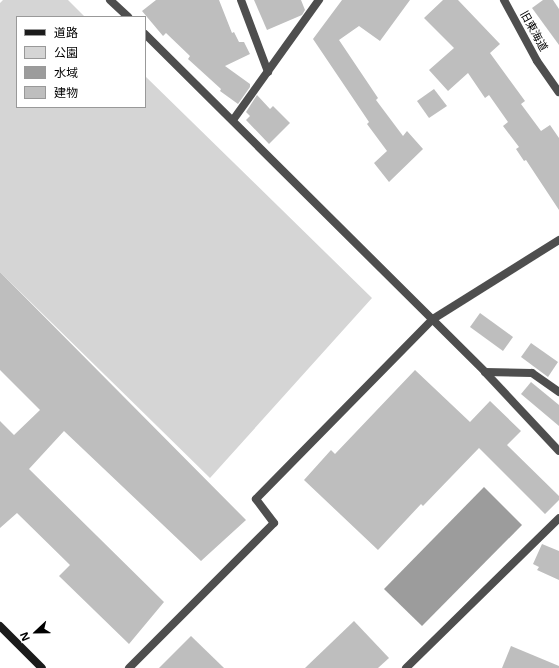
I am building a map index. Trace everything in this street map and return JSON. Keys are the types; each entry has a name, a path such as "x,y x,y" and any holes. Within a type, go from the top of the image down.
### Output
{"street":[{"path":"110,0 127,16"},
{"path":"242,0 268,72"},
{"path":"233,120 320,0"},
{"name":"旧東海道","path":"504,0 537,61 559,92"},
{"path":"146,35 485,372 559,451"},
{"path":"129,668 274,523 256,499 432,319 559,240"},
{"path":"485,372 532,373 559,392"},
{"path":"406,668 559,518"},
{"path":"0,626 42,668"}],"green space":[{"path":"3,0 68,0 84,16 16,16 16,108 146,108 146,77 372,298 210,478 0,272 0,3"}],"water":[{"path":"484,487 522,525 422,626 384,589"}],"building":[{"path":"156,0 219,0 232,33 234,32 239,42 244,42 250,54 225,66 250,84 250,87 238,104 220,91 221,89 188,59 190,56 166,33 163,36 142,11"},
{"path":"254,0 301,0 305,10 302,15 267,30"},
{"path":"342,0 410,0 380,41 359,26 339,40 378,98 376,100 403,136 407,131 423,149 389,182 374,163 387,151 367,124 369,122 313,39"},
{"path":"443,0 458,0 500,44 490,53 525,101 521,104 541,131 550,125 559,138 559,210 526,160 524,161 516,149 519,147 503,126 508,122 489,95 485,98 468,73 448,91 429,70 454,48 424,18"},
{"path":"543,0 553,0 559,9 559,45 532,8"},
{"path":"434,89 447,106 429,118 417,101"},
{"path":"257,95 270,109 273,106 290,123 269,144 246,120 250,116 246,112"},
{"path":"0,272 246,520 201,561 64,431 29,469 164,602 129,644 59,576 70,565 17,513 0,528 0,421 14,435 40,410 0,370"},
{"path":"480,313 513,337 503,351 470,327"},
{"path":"531,343 558,362 548,377 521,357"},
{"path":"415,370 470,422 490,401 521,431 507,445 559,496 559,500 545,514 479,448 423,506 421,504 378,550 304,480 331,450 335,454"},
{"path":"531,382 559,405 559,426 521,394"},
{"path":"542,544 559,551 559,580 537,570 539,567 533,564"},
{"path":"354,621 389,658 378,668 305,668"},
{"path":"191,636 224,668 159,668"},
{"path":"511,646 559,666 559,668 502,668"}]}
